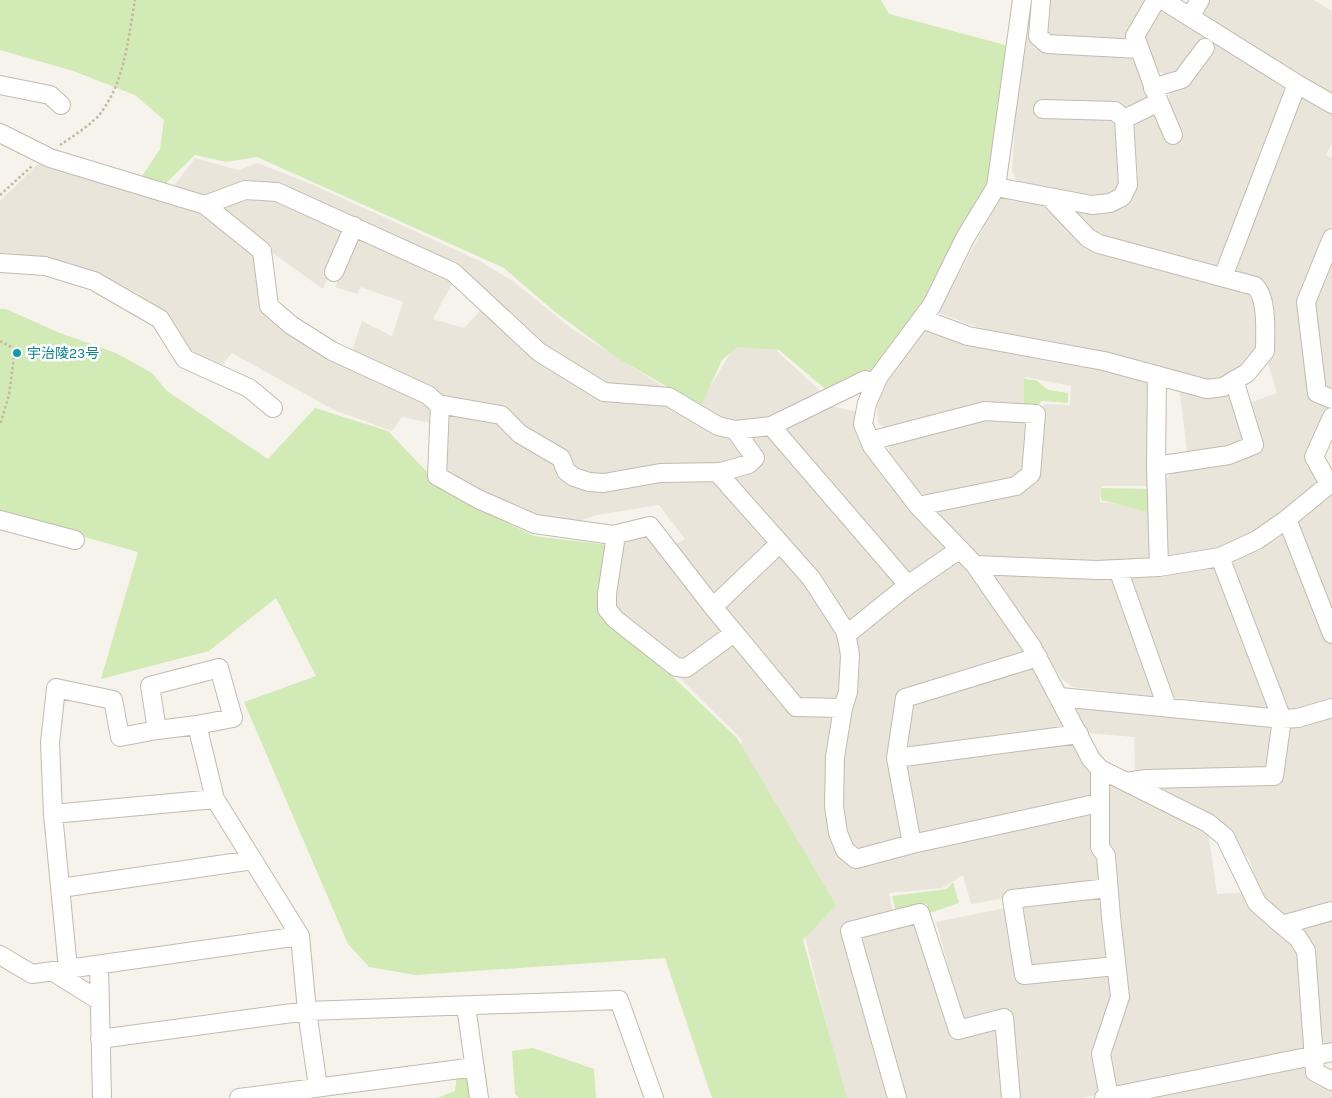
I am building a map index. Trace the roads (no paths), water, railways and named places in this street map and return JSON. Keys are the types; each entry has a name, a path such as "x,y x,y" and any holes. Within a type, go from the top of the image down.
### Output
{"street":[{"path":"1022,0 996,187 965,238 932,305 879,376 867,403 863,424 872,446 918,506 975,565 1038,657 1091,759 1100,769 1208,823 1225,837 1257,903 1298,938 1306,951 1312,1055 1315,1072 1332,1081"},
{"path":"1041,0 1038,36 1047,44 1140,49"},
{"path":"1156,0 1135,36 1156,95 1173,134"},
{"path":"1163,0 1332,104"},
{"path":"1190,16 1200,0"},
{"path":"1124,119 1156,95 1182,80 1206,48"},
{"path":"1223,277 1297,84"},
{"path":"0,85 50,95 61,104"},
{"path":"996,187 1092,205 1110,203 1122,198 1128,185 1124,119 1115,112 1043,109"},
{"path":"0,133 44,155 205,205 262,251 269,306 291,325 332,351 428,395 440,404 501,415 520,434 561,458 566,471 574,477 589,482 604,483 660,473 717,472 749,464 754,458 735,430"},
{"path":"205,205 245,190 277,192 453,272 539,352 604,392 669,397 718,426 735,430 770,426 865,380 876,383"},
{"path":"922,319 968,336 1104,361 1207,389 1223,387 1247,373 1265,351 1263,301 1260,291 1255,286 1099,244 1088,238 1049,197"},
{"path":"334,272 354,226"},
{"path":"1332,238 1306,302 1317,393 1332,399"},
{"path":"0,263 45,266 94,281 160,319 186,359 249,388 273,408"},
{"path":"1157,375 1156,466 1159,567"},
{"path":"1156,466 1229,455 1254,445 1234,380"},
{"path":"440,404 437,476 478,499 535,524 616,535 650,526 712,607 796,707 844,708"},
{"path":"870,441 984,411 1036,414 1031,474 1016,486 918,506"},
{"path":"975,565 1097,570 1159,567 1220,557 1257,540 1287,519 1330,483 1314,457 1332,416"},
{"path":"770,426 908,585"},
{"path":"717,472 811,578 846,635 850,655 848,692 836,757 834,806 838,833 845,850 856,859 912,844 1099,803"},
{"path":"1287,519 1332,634"},
{"path":"0,520 76,540"},
{"path":"616,535 607,594 607,608 615,618 676,667 686,668 734,633"},
{"path":"712,607 780,542"},
{"path":"846,635 908,585 960,549"},
{"path":"1126,782 1146,779 1274,776 1282,719 1220,557"},
{"path":"1118,569 1167,707"},
{"path":"912,844 896,758 905,698 1038,657"},
{"path":"60,970 61,888 53,814 50,744 56,688 113,700 120,737 233,718 219,668 150,686 157,730"},
{"path":"1060,697 1282,719 1298,718 1332,708"},
{"path":"197,725 215,799 300,936 306,1011 318,1088"},
{"path":"896,758 1078,734"},
{"path":"1100,769 1100,847 1106,856 1120,997 1101,1054 1109,1098"},
{"path":"53,814 215,799"},
{"path":"61,888 253,860"},
{"path":"1108,888 1012,899 1024,975 1116,966"},
{"path":"1282,925 1332,911"},
{"path":"898,1098 850,930 920,913 958,1030 1004,1018 1010,1098"},
{"path":"0,955 32,974 300,936"},
{"path":"99,965 102,1098"},
{"path":"60,970 100,1001"},
{"path":"100,1039 306,1011 619,1000 654,1098"},
{"path":"466,1006 480,1098"},
{"path":"1104,1098 1332,1052"},
{"path":"239,1098 291,1094 318,1088 475,1067"}],"place":[{"name":"宇治陵23号","path":"17,353"}]}
